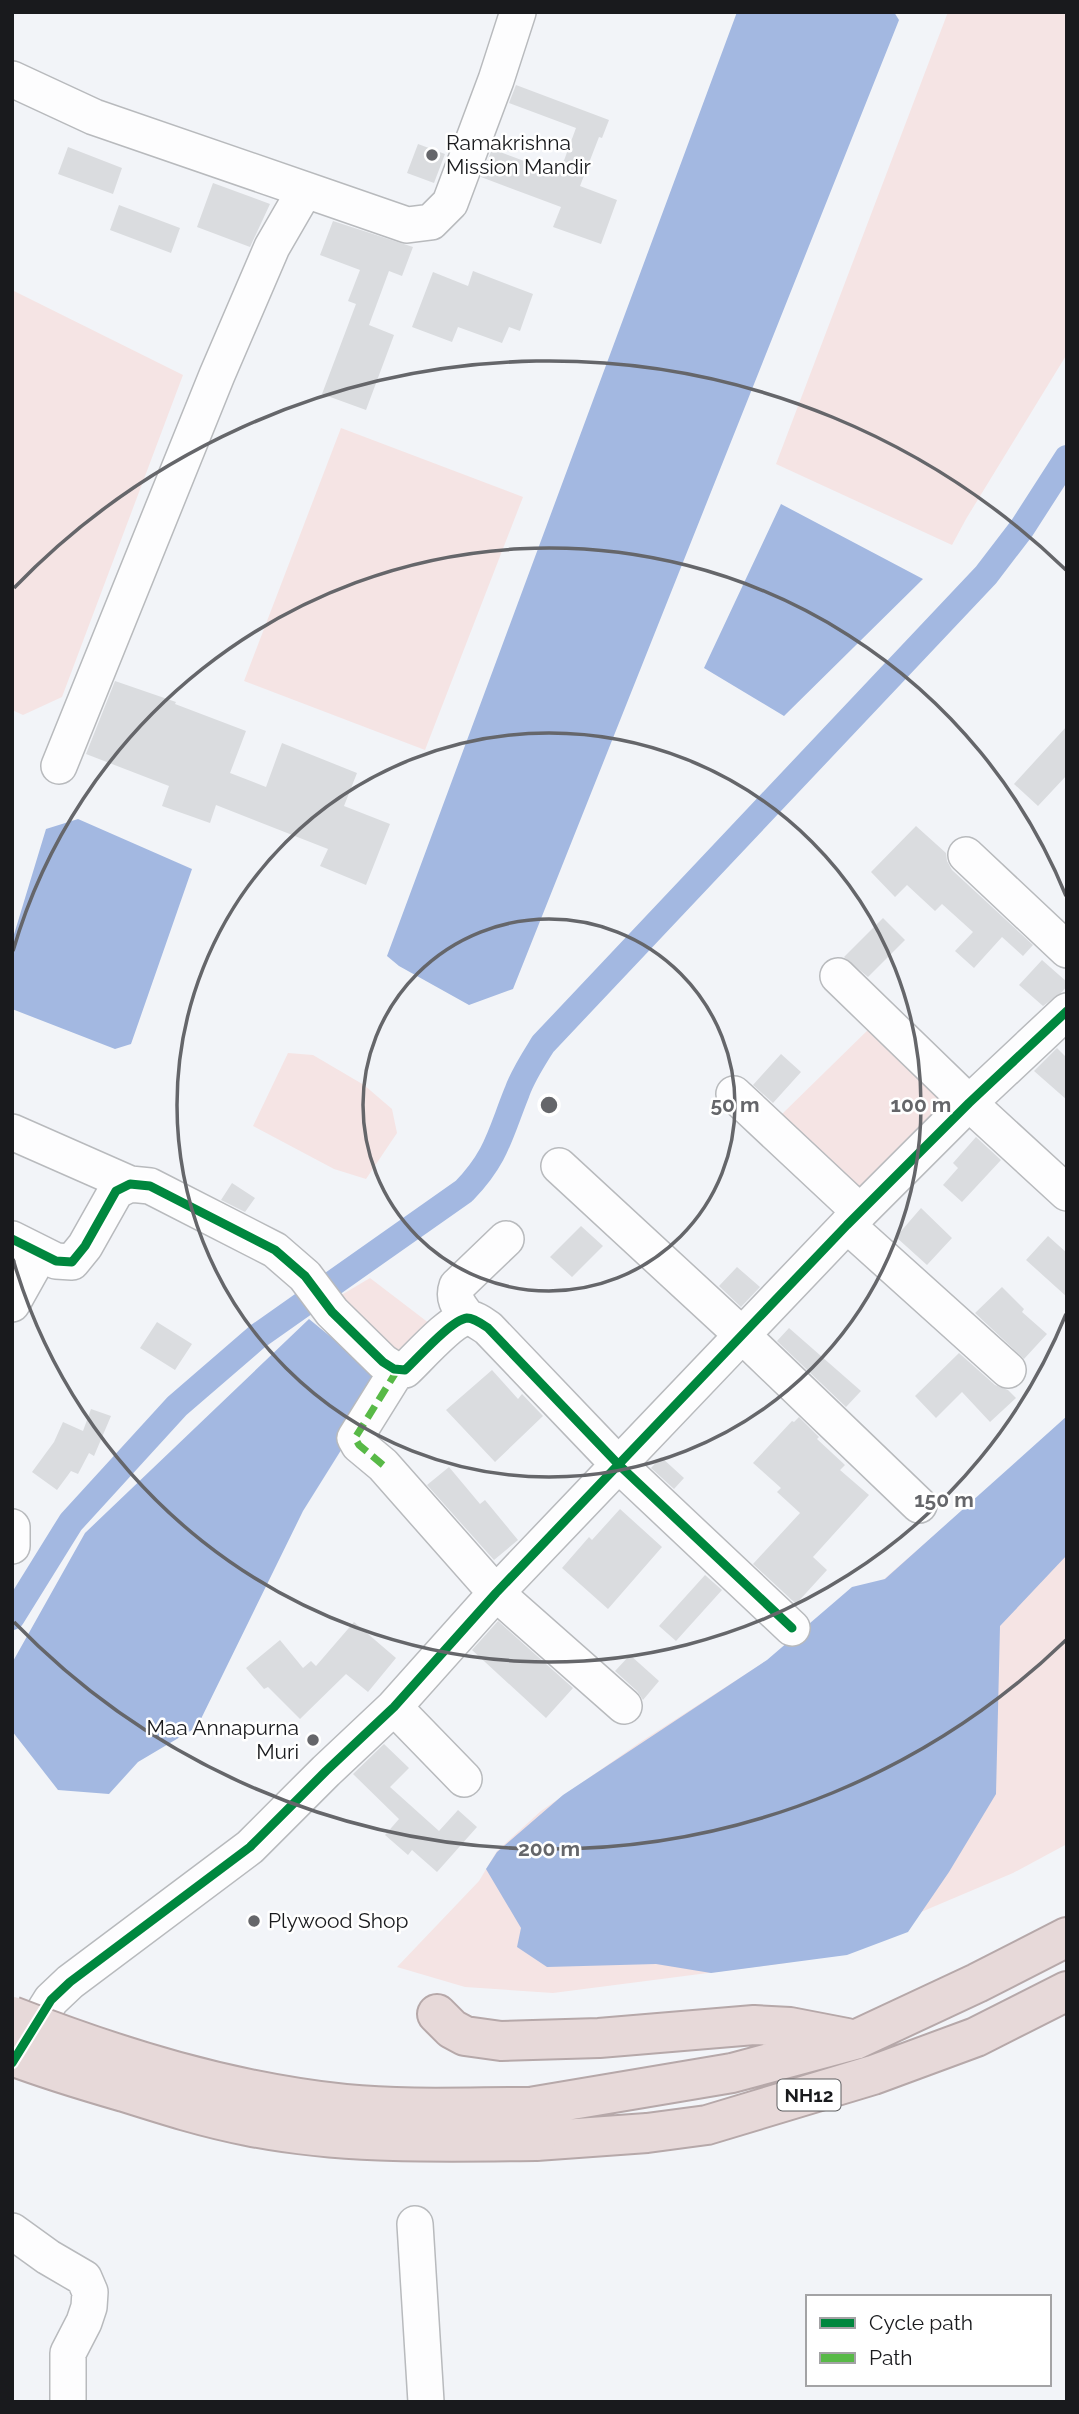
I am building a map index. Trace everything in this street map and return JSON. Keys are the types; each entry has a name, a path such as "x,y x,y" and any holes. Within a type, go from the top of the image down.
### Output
{"highway":[{"name":"NH12","path":"12,2056 142,2098 248,2126 329,2137 426,2142 533,2124 856,2040 1067,1937"},
{"name":"NH12","path":"12,2017 81,2043 180,2074 254,2091 346,2104 440,2108 533,2124 647,2133 707,2125 873,2076 976,2037 1067,1991"},
{"path":"437,2014 452,2029 466,2036 501,2041 599,2038 754,2025 790,2027 856,2040"}],"street":[{"path":"12,79 94,117 407,225 431,222 450,204 518,12"},
{"path":"60,766 223,362 272,247 305,190"},
{"path":"966,855 1067,950"},
{"path":"838,976 1067,1193"},
{"path":"12,2063 51,2000 70,1982 250,1847 394,1707 496,1592 854,1218 969,1103 1067,1011"},
{"path":"734,1094 854,1218 1008,1370"},
{"path":"12,1132 131,1184 150,1186 275,1250 305,1276 332,1312 383,1362 398,1369 405,1370 455,1323 468,1318"},
{"path":"559,1166 742,1335 919,1505"},
{"path":"12,1304 52,1250 116,1191 131,1184"},
{"path":"506,1239 457,1286 454,1294 456,1302 468,1318 488,1328 619,1465 793,1628"},
{"path":"398,1369 355,1438 359,1445 383,1465 496,1592 624,1706"},
{"path":"12,1527 12,1546"},
{"path":"394,1707 464,1779"},
{"path":"415,2224 426,2402"},
{"path":"12,2231 84,2278 90,2292 89,2307 68,2353 67,2385"}],"shaded area":[{"path":"948,12 1067,12 1067,354 952,545 776,464"},
{"path":"12,290 183,375 62,697 23,715 12,710"},
{"path":"341,428 523,497 425,750 244,681"},
{"path":"874,1024 953,1104 861,1195 781,1115"},
{"path":"288,1053 313,1055 364,1085 392,1109 397,1133 366,1179 334,1169 253,1126"},
{"path":"370,1278 438,1330 400,1360 338,1297"},
{"path":"1067,1417 1067,1844 1013,1873 874,1932 786,1963 553,1993 465,1987 397,1967 479,1881 497,1851 541,1811 883,1580"}],"water":[{"path":"737,12 894,12 899,20 513,989 469,1005 399,966 387,956"},
{"path":"781,504 923,579 784,716 704,668"},
{"path":"78,819 192,869 131,1044 115,1049 12,1009 12,941 46,829"},
{"path":"309,1319 381,1378 343,1447 303,1511 197,1727 138,1762 109,1794 58,1790 12,1731 12,1663 85,1533"},
{"path":"1067,1416 1067,1555 1000,1626 996,1794 949,1872 908,1932 847,1955 711,1973 656,1964 547,1967 517,1947 521,1928 486,1869 497,1852 563,1795 767,1660 852,1587 885,1579"}],"building":[{"path":"516,85 609,120 602,138 599,137 580,186 617,200 601,244 553,227 561,207 481,177 492,149 559,174 576,128 509,103"},
{"path":"418,144 445,154 434,183 407,173"},
{"path":"68,147 122,168 113,194 58,174"},
{"path":"213,183 270,204 250,247 197,227"},
{"path":"119,205 180,228 171,253 110,230"},
{"path":"333,221 413,247 402,276 389,271 369,325 394,335 366,410 322,394 356,304 348,301 360,270 320,255"},
{"path":"473,271 533,294 520,331 509,327 502,343 458,327 452,342 412,327 433,272 468,286"},
{"path":"115,681 176,702 175,704 246,731 230,773 266,787 282,743 357,773 344,806 390,824 366,885 320,866 328,849 216,805 210,823 162,806 169,786 86,754"},
{"path":"1067,726 1067,775 1038,806 1014,784"},
{"path":"916,826 946,853 952,870 1033,945 1023,956 1002,937 974,968 955,951 973,932 942,904 935,911 907,885 895,897 871,872"},
{"path":"883,918 905,940 868,977 844,957"},
{"path":"1042,960 1067,982 1062,992 1043,1006 1019,985"},
{"path":"1057,1048 1067,1058 1067,1100 1034,1071"},
{"path":"781,1054 801,1072 773,1103 753,1085"},
{"path":"976,1137 1001,1160 962,1202 943,1185 958,1168 953,1163"},
{"path":"232,1183 255,1198 245,1212 221,1200"},
{"path":"921,1208 952,1238 927,1265 896,1237"},
{"path":"581,1226 603,1246 572,1277 550,1257"},
{"path":"1048,1236 1067,1253 1067,1297 1026,1260"},
{"path":"737,1267 760,1287 741,1307 719,1286"},
{"path":"1002,1287 1024,1309 1022,1312 1047,1334 1024,1359 975,1313"},
{"path":"157,1322 192,1344 175,1370 140,1348"},
{"path":"789,1328 861,1391 846,1407 777,1341"},
{"path":"959,1353 995,1385 1008,1390 1016,1398 990,1422 962,1392 936,1418 915,1396"},
{"path":"492,1370 518,1399 522,1394 543,1416 495,1462 446,1410"},
{"path":"91,1409 111,1416 94,1456 89,1453 78,1474 71,1471 57,1490 32,1472 54,1442 63,1422 83,1431"},
{"path":"799,1417 819,1437 817,1439 845,1465 840,1470 869,1495 813,1557 827,1570 796,1604 753,1564 800,1513 777,1492 781,1488 753,1463 792,1421"},
{"path":"661,1457 684,1478 674,1489 651,1468"},
{"path":"449,1467 480,1504 485,1500 518,1540 494,1560 427,1485"},
{"path":"620,1509 662,1547 608,1609 562,1568 589,1537 592,1540"},
{"path":"705,1575 722,1590 676,1641 659,1626"},
{"path":"498,1621 573,1688 546,1718 472,1650"},
{"path":"354,1622 396,1658 368,1692 346,1674 300,1719 268,1687 264,1689 246,1668 280,1640 303,1668 311,1661 316,1666"},
{"path":"630,1655 659,1681 643,1700 615,1671"},
{"path":"384,1744 409,1768 390,1787 439,1831 458,1810 477,1827 437,1872 412,1850 408,1855 385,1835 399,1819 353,1774"}],"waterway":[{"path":"12,1617 71,1522 177,1406 258,1336 464,1191 475,1179 491,1156 522,1080 543,1044 986,575 1022,528 1067,458"}],"marked path":[{"path":"383,1465 359,1445 355,1438 398,1369"}],"cycle path":[{"path":"12,2063 51,2000 70,1982 250,1847 394,1707 496,1593 847,1225 969,1103 1067,1011"},
{"path":"12,1239 56,1261 72,1262 85,1246 116,1191 130,1184 150,1186 275,1250 305,1276 332,1312 383,1362 394,1369 405,1370 460,1320 475,1320 488,1328 619,1465 792,1628"}],"place":[{"name":"Ramakrishna Mission Mandir","path":"432,155"},
{"name":"Maa Annapurna Muri","path":"313,1740"},
{"name":"Plywood Shop","path":"254,1921"}]}
